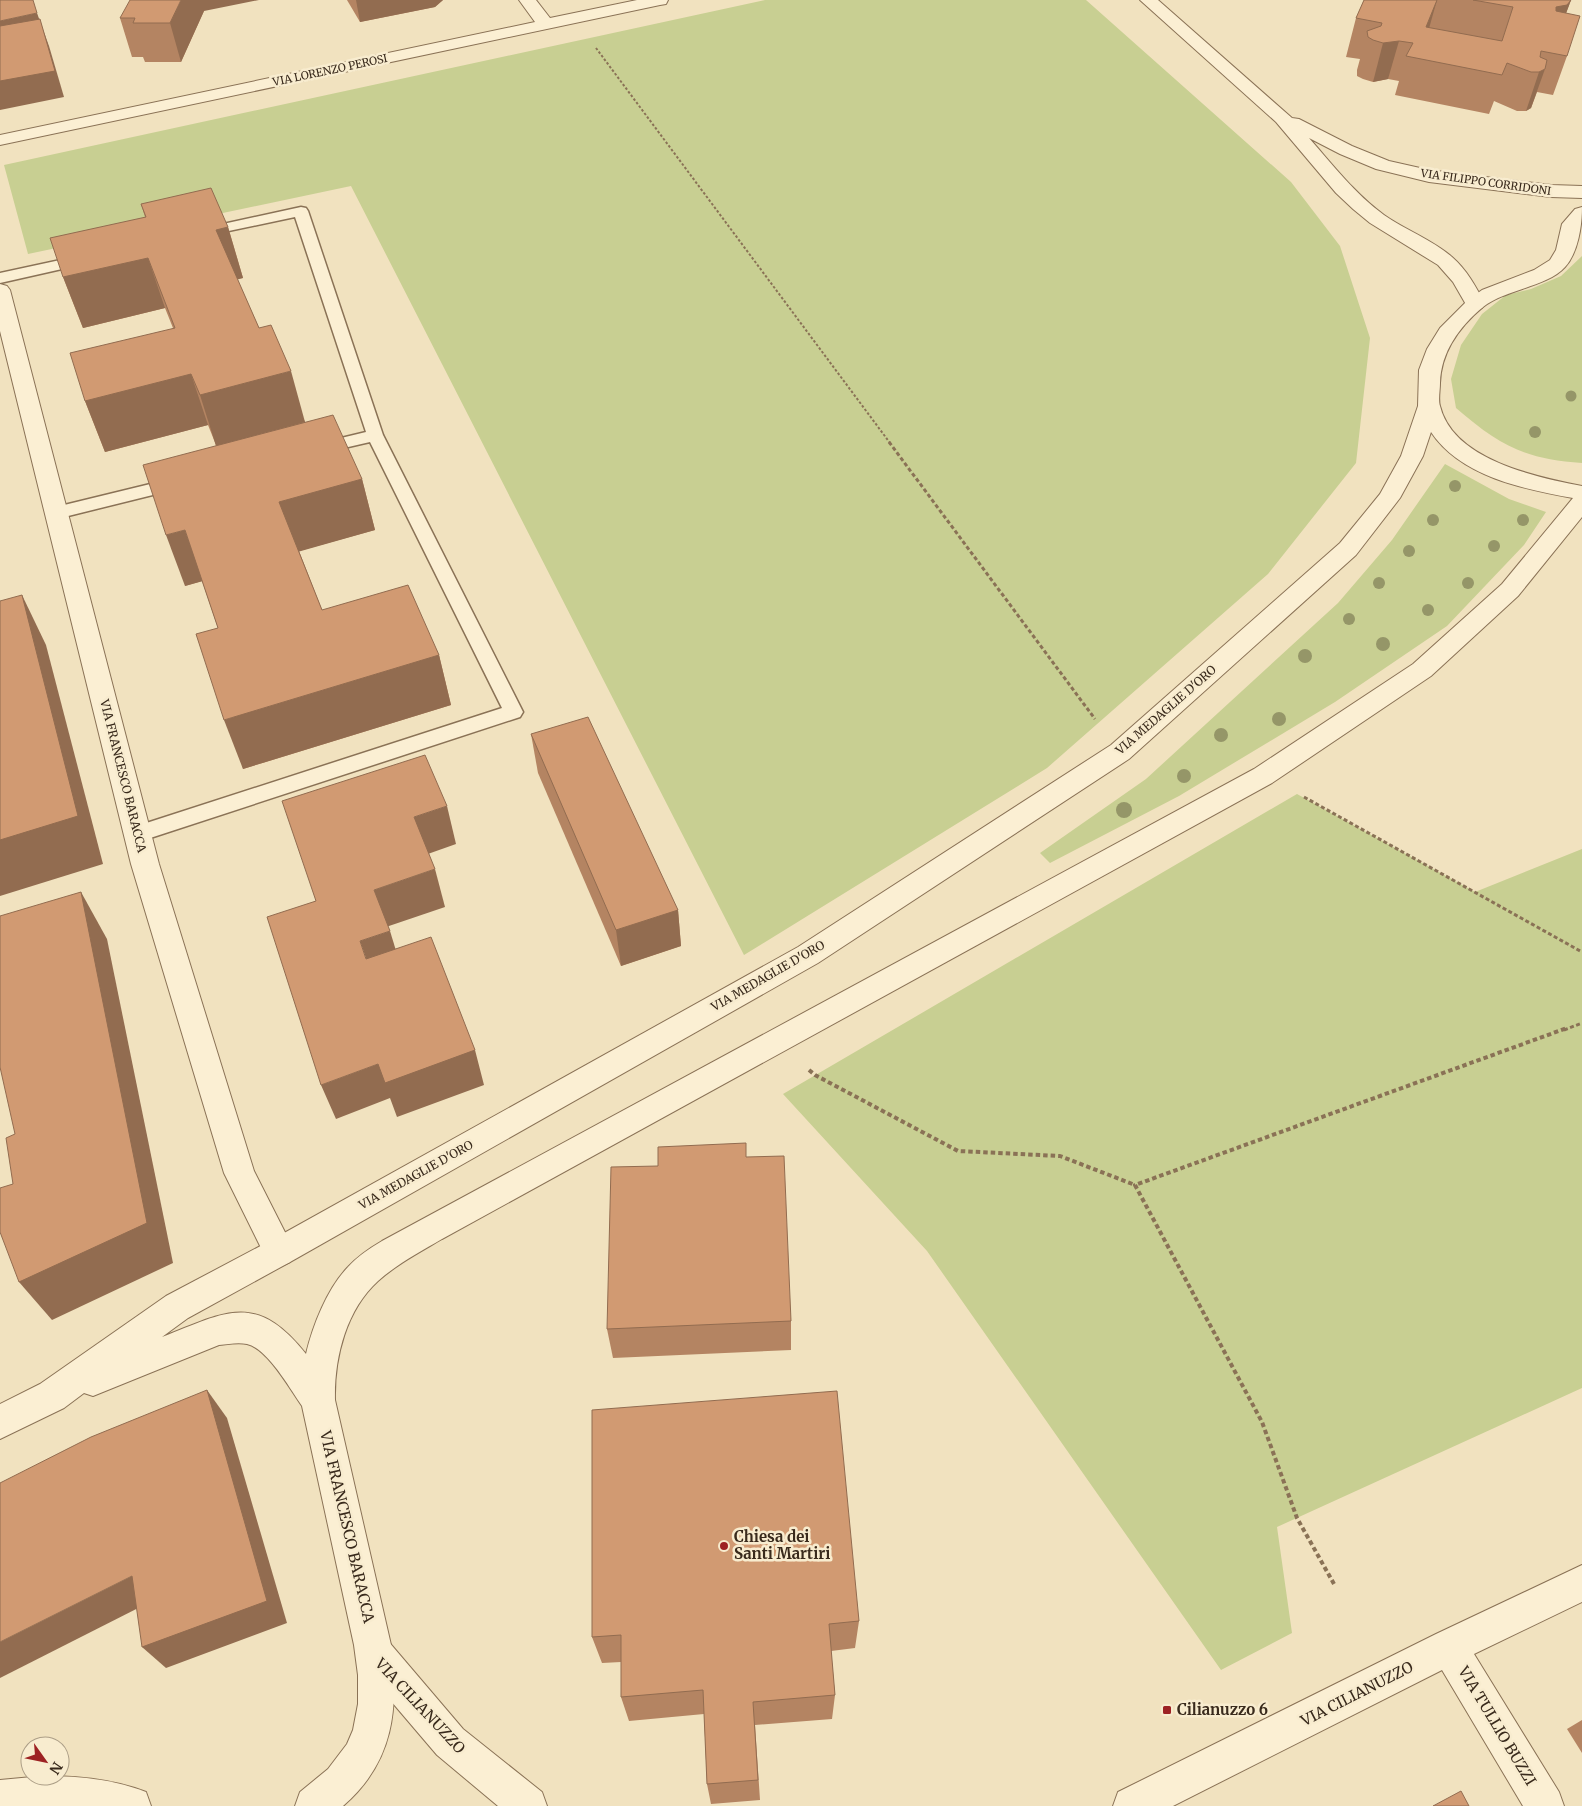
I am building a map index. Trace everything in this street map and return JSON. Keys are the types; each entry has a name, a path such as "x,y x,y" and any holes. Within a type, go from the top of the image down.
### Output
{"street":[{"path":"527,0 546,25"},
{"name":"VIA LORENZO PEROSI","path":"0,140 660,0"},
{"name":"VIA FILIPPO CORRIDONI","path":"1148,0 1282,118 1343,189 1360,205 1377,219 1444,261 1462,280 1475,304"},
{"name":"VIA FILIPPO CORRIDONI","path":"1282,118 1346,150 1384,165 1429,176 1551,191 1582,192"},
{"name":"VIA MEDAGLIE D'ORO","path":"0,1422 52,1396 177,1307 279,1252 808,954 1120,752 1348,549 1389,498 1412,456 1430,406 1430,370 1437,349 1447,332 1475,304 1489,294 1540,274 1556,264 1566,250 1568,234 1572,224 1582,213"},
{"name":"VIA FRANCESCO BARACCA","path":"0,290 145,864 239,1173 279,1252"},
{"name":"VIA MEDAGLIE D'ORO","path":"1430,406 1441,430 1470,456 1516,477 1582,493"},
{"path":"318,1400 322,1357 330,1326 359,1278 384,1258 431,1229 1263,776 1414,676 1510,590 1582,502"},
{"path":"52,1396 219,1330 239,1327 256,1330 277,1344 318,1400"},
{"name":"VIA FRANCESCO BARACCA","path":"318,1400 375,1654"},
{"name":"VIA CILIANUZZO","path":"1132,1806 1449,1647 1582,1583"},
{"name":"VIA TULLIO BUZZI","path":"1449,1647 1545,1806"},
{"name":"VIA CILIANUZZO","path":"314,1806 347,1777 360,1758 374,1724 376,1707 375,1654"},
{"name":"VIA CILIANUZZO","path":"375,1654 450,1742 528,1806"},
{"path":"0,1799 18,1796 66,1794 132,1806"}],"lane":[{"path":"138,834 513,712 375,435 301,211 184,237"},
{"path":"0,278 107,254"},
{"path":"298,454 375,435"},
{"path":"56,513 192,480"}],"path":[{"path":"572,19 624,85 1120,752"},
{"path":"1297,794 1582,952"},
{"path":"1134,1185 1582,1023"},
{"path":"776,1042 815,1075 958,1151 1060,1156 1134,1185 1262,1422 1297,1518 1334,1584"}],"green space":[{"path":"765,0 1086,0 1291,182 1340,246 1370,338 1356,463 1268,574 1047,768 744,955 351,186 28,254 4,165"},
{"path":"1582,256 1582,463 1528,454 1499,441 1456,408 1451,379 1461,345 1482,314 1506,295 1531,289 1561,276"},
{"path":"1445,464 1509,499 1546,512 1524,545 1447,626 1335,702 1179,796 1050,863 1040,853 1146,779 1338,603 1392,540"},
{"path":"1297,794 1475,892 1582,849 1582,1388 1277,1527 1292,1633 1221,1670 927,1251 783,1094"}],"building":[{"path":"0,0 33,0 37,13 0,21"},
{"path":"130,0 181,0 170,23 133,23 135,18 120,18"},
{"path":"1364,0 1437,0 1426,27 1502,41 1513,7 1473,0 1571,0 1567,5 1556,7 1556,11 1580,16 1567,56 1541,51 1540,57 1547,60 1545,69 1539,72 1531,72 1507,63 1502,75 1406,56 1413,43 1399,41 1383,43 1373,40 1368,37 1367,31 1381,26 1382,23 1356,18"},
{"path":"40,19 55,71 0,81 0,26"},
{"path":"211,188 228,227 216,230 259,328 271,325 291,371 200,395 191,374 85,401 70,353 175,328 148,258 63,277 50,238 146,217 141,204"},
{"path":"333,415 362,479 279,502 322,610 408,585 439,655 224,720 196,634 218,628 185,530 166,535 143,465"},
{"path":"22,595 78,816 0,840 0,601"},
{"path":"588,717 678,910 616,930 531,734"},
{"path":"425,755 447,806 414,817 435,869 374,890 390,931 360,941 366,959 431,937 475,1050 385,1083 378,1064 321,1085 267,917 316,901 282,801"},
{"path":"81,892 147,1223 19,1282 0,1232 0,1188 13,1184 6,1138 15,1134 0,1067 0,916"},
{"path":"746,1143 746,1157 784,1156 791,1321 607,1329 611,1167 658,1166 658,1147"},
{"path":"207,1390 267,1601 142,1647 132,1576 0,1642 0,1483 91,1437"},
{"name":"Chiesa dei Santi Martiri","path":"837,1391 859,1621 829,1624 835,1695 753,1702 758,1780 707,1784 703,1690 621,1697 621,1635 592,1637 592,1410"},
{"path":"1461,1791 1469,1806 1433,1806"}],"place":[{"name":"Chiesa dei Santi Martiri","path":"724,1546"},
{"name":"Cilianuzzo 6","path":"1167,1710"}]}
